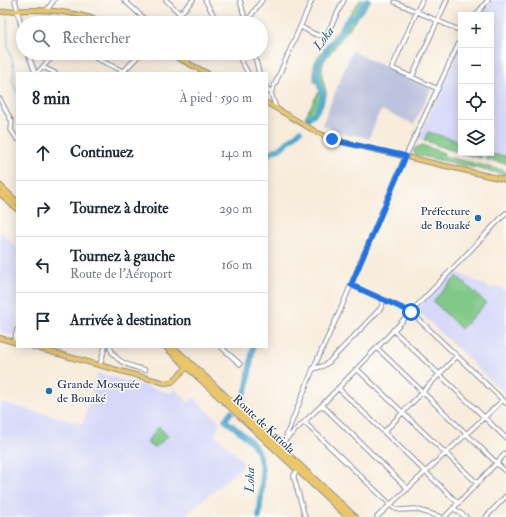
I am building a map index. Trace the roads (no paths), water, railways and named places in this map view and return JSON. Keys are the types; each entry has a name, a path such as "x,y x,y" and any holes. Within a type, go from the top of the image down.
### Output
{"highway":[{"path":"0,186 16,201"},
{"path":"0,193 16,208"},
{"name":"Route de Katiola","path":"167,348 189,365 355,517"},
{"name":"Route de Katiola","path":"174,348 189,365"},
{"name":"Route de Katiola","path":"279,449 348,517"}],"main road":[{"path":"0,12 17,10 47,10 83,16"},
{"path":"182,60 206,72"},
{"path":"268,103 318,133 342,142 506,180"},
{"path":"0,338 15,342"},
{"path":"49,349 168,384 174,381 189,365"}],"street":[{"path":"15,0 18,16"},
{"path":"47,10 54,0"},
{"path":"124,0 141,16"},
{"path":"166,0 180,14 193,0"},
{"path":"205,0 214,16"},
{"path":"240,0 244,16"},
{"path":"251,16 262,0"},
{"path":"268,100 312,0"},
{"path":"301,27 320,36 324,36 328,32 344,0"},
{"path":"422,0 392,68 438,89"},
{"path":"412,77 447,0"},
{"path":"478,12 488,0"},
{"path":"395,2 458,30"},
{"path":"279,449 284,441 313,369 351,285 406,156 458,46"},
{"path":"31,60 36,72"},
{"path":"37,72 50,60"},
{"path":"99,60 124,72 135,60"},
{"path":"241,60 247,72"},
{"path":"256,60 259,72"},
{"path":"43,67 53,72"},
{"path":"268,90 276,108"},
{"path":"0,99 12,122 11,130 16,138"},
{"path":"284,441 305,423 506,212"},
{"path":"351,285 411,312 504,402 377,517"},
{"path":"313,369 323,366 334,357 381,308 384,300"},
{"path":"394,330 506,438"},
{"path":"100,365 105,348"},
{"path":"110,348 112,353 123,363 145,370"},
{"path":"223,348 240,364"},
{"path":"377,348 506,472"},
{"path":"384,432 457,356"},
{"path":"357,368 477,484"},
{"path":"338,388 458,503"},
{"path":"322,405 408,489"},
{"path":"305,423 397,510 415,509 440,517"},
{"path":"445,517 450,515 453,508 506,453"},
{"path":"298,469 294,474 294,478 305,517"},
{"path":"486,517 506,496"},
{"path":"453,508 466,517"}],"waterway":[{"name":"Loka","path":"308,119 315,113 322,98 322,91 317,74 318,63 327,51 328,46 338,37 341,30 346,26 345,23 350,17 354,18 367,0"},
{"path":"7,18 8,47 14,66 13,82 16,90"},
{"name":"Loka","path":"268,155 273,151 280,149 300,131"},
{"name":"Loka","path":"242,400 247,387 253,348"},
{"name":"Loka","path":"231,412 225,420 253,444 261,461 262,489 259,517"}],"place":[{"name":"Préfecture de Bouaké","path":"478,218"},
{"name":"Grande Mosquée de Bouaké","path":"49,391"}]}
